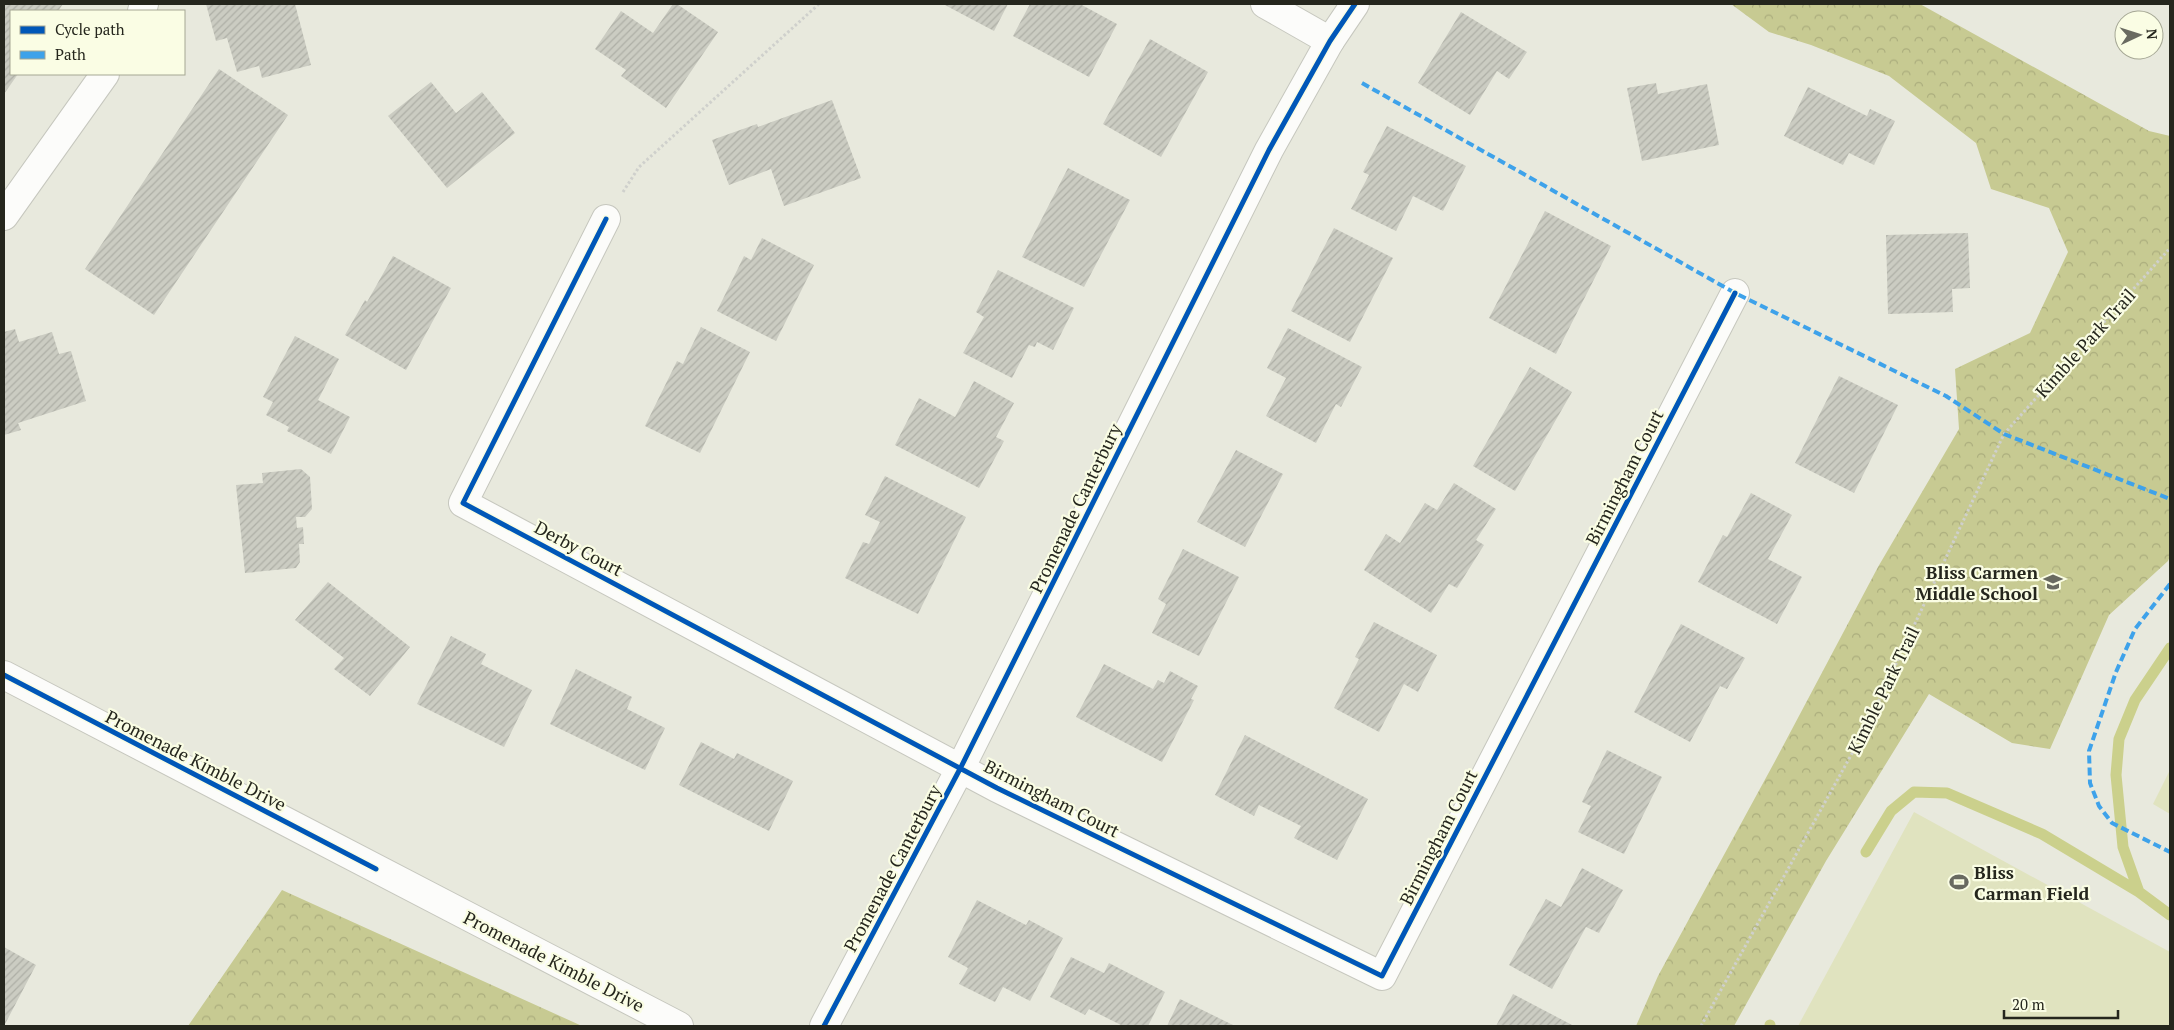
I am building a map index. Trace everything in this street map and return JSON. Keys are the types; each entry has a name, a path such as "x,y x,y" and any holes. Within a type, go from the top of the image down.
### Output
{"street":[{"path":"1265,4 1330,42"},
{"name":"Promenade Canterbury","path":"824,1026 961,768 1268,150 1330,42 1355,4"},
{"path":"4,216 105,75"},
{"name":"Derby Court","path":"606,219 463,503 961,768"},
{"name":"Birmingham Court","path":"961,768 1006,792 1382,976 1735,293"},
{"name":"Promenade Kimble Drive","path":"4,675 678,1026"}],"path":[{"path":"606,219 639,167 819,4"}],"green space":[{"path":"1731,4 1920,4 2149,131 2170,136 2170,556 2168,561 2109,615 2050,749 2012,743 1929,694 1826,861 1734,1026 1636,1026 1658,976 1878,567 1959,429 1955,369 2030,333 2068,252 2049,208 1991,189 1976,143 1889,76 1811,45 1769,32"},
{"path":"2170,770 2170,814 2153,804"},
{"name":"Bliss Carman Field","path":"1914,812 2170,952 2170,1026 1798,1026"},
{"path":"282,890 582,1026 188,1026"}],"building":[{"path":"4,4 63,4 59,10 10,10 10,75 17,75 4,94"},
{"path":"206,4 295,4 311,65 262,78 259,66 237,72 227,38 216,41"},
{"path":"673,4 677,4 718,32 666,108 621,76 626,70 595,49 621,11 653,33"},
{"path":"943,4 1008,4 994,31"},
{"path":"1030,4 1080,4 1117,24 1089,77 1013,36"},
{"path":"1461,12 1527,52 1509,79 1497,71 1470,115 1418,83"},
{"path":"1150,39 1208,72 1161,157 1103,124"},
{"path":"219,69 288,115 154,315 85,269"},
{"path":"431,82 456,113 482,92 515,133 447,188 388,116"},
{"path":"1656,83 1658,94 1707,84 1719,145 1642,161 1627,88"},
{"path":"1808,87 1867,116 1870,109 1895,121 1874,165 1849,153 1843,165 1784,136"},
{"path":"832,100 861,178 784,206 771,169 729,185 712,140 757,124 758,127"},
{"path":"1387,126 1466,166 1443,211 1413,196 1396,231 1351,209 1369,175 1363,172"},
{"path":"1068,168 1130,200 1084,287 1022,257"},
{"path":"1545,211 1611,246 1556,354 1489,318"},
{"path":"1334,228 1393,258 1350,342 1291,311"},
{"path":"1968,233 1970,288 1952,289 1953,312 1888,314 1886,235"},
{"path":"762,238 814,265 776,341 717,311 744,256 751,260"},
{"path":"393,256 451,288 406,370 345,335 365,300 367,302"},
{"path":"998,270 1074,308 1053,350 1037,342 1035,347 1029,345 1012,378 963,353 984,317 976,312"},
{"path":"701,327 750,352 700,453 645,426 677,361 683,364"},
{"path":"1288,328 1362,367 1341,407 1336,404 1316,443 1266,416 1286,378 1267,368"},
{"path":"15,329 19,342 52,332 59,354 71,351 86,401 18,423 21,430 4,435 4,332"},
{"path":"295,336 339,359 318,400 350,417 331,454 287,431 289,427 266,415 273,402 263,397"},
{"path":"1530,367 1572,392 1515,491 1473,466"},
{"path":"1839,376 1898,405 1854,493 1795,463"},
{"path":"974,381 1014,403 996,437 1004,441 979,488 895,445 919,398 955,417"},
{"path":"1236,450 1283,474 1245,547 1197,522"},
{"path":"301,469 310,477 312,509 305,517 296,517 297,528 303,527 304,544 299,544 300,562 296,568 245,573 236,485 263,483 262,473"},
{"path":"885,476 966,517 918,614 845,578 863,542 869,544 880,522 865,515"},
{"path":"1454,483 1496,509 1476,540 1484,545 1457,588 1449,584 1431,613 1364,570 1386,534 1400,543 1425,503 1437,510"},
{"path":"1751,493 1792,515 1768,559 1802,577 1777,624 1698,582 1723,535 1727,537"},
{"path":"1183,549 1239,577 1199,656 1152,633 1166,604 1158,599"},
{"path":"328,582 410,647 370,696 334,669 344,658 295,620"},
{"path":"1374,622 1437,655 1418,692 1404,684 1379,732 1334,708 1359,659 1355,657"},
{"path":"1681,624 1745,658 1727,689 1720,686 1690,742 1634,712"},
{"path":"451,636 486,654 481,664 532,690 504,747 417,704"},
{"path":"1104,664 1153,689 1158,680 1164,683 1170,671 1198,686 1191,699 1194,700 1162,762 1076,717"},
{"path":"576,669 632,697 627,709 665,728 645,770 550,724"},
{"path":"1245,735 1368,799 1337,860 1294,838 1301,826 1259,805 1254,816 1215,795"},
{"path":"701,742 734,759 737,753 793,781 769,831 679,785"},
{"path":"1607,750 1662,777 1624,854 1578,832 1591,806 1582,802"},
{"path":"1582,868 1623,890 1599,933 1586,927 1552,989 1509,965 1546,899 1561,907"},
{"path":"977,900 1026,925 1029,920 1063,938 1030,1001 1003,987 995,1002 959,984 968,968 948,957"},
{"path":"4,947 36,965 4,1026"},
{"path":"1071,957 1104,973 1109,963 1165,992 1148,1026 1123,1026 1089,1009 1085,1015 1050,997"},
{"path":"1513,994 1574,1026 1496,1026"},
{"path":"1180,999 1235,1026 1167,1026"}],"waterway":[{"path":"2170,648 2135,700 2119,739 2116,775 2123,847 2139,892 2170,915"},
{"path":"1866,852 1891,811 1914,792 1947,793 2042,834 2139,892"}],"marked path":[{"path":"1362,83 1735,293 1946,396 2004,434 2170,499"},
{"path":"2170,584 2135,629 2116,672 2089,751 2090,783 2099,806 2112,823 2170,852"}],"cycle path":[{"path":"824,1026 961,767 1269,150 1330,41 1355,4"},
{"path":"606,219 463,503 997,788 1382,976 1735,293"},
{"path":"4,675 376,869"}],"place":[{"name":"Bliss Carmen Middle School","path":"2053,582"},
{"name":"Bliss Carman Field","path":"1959,882"}]}
